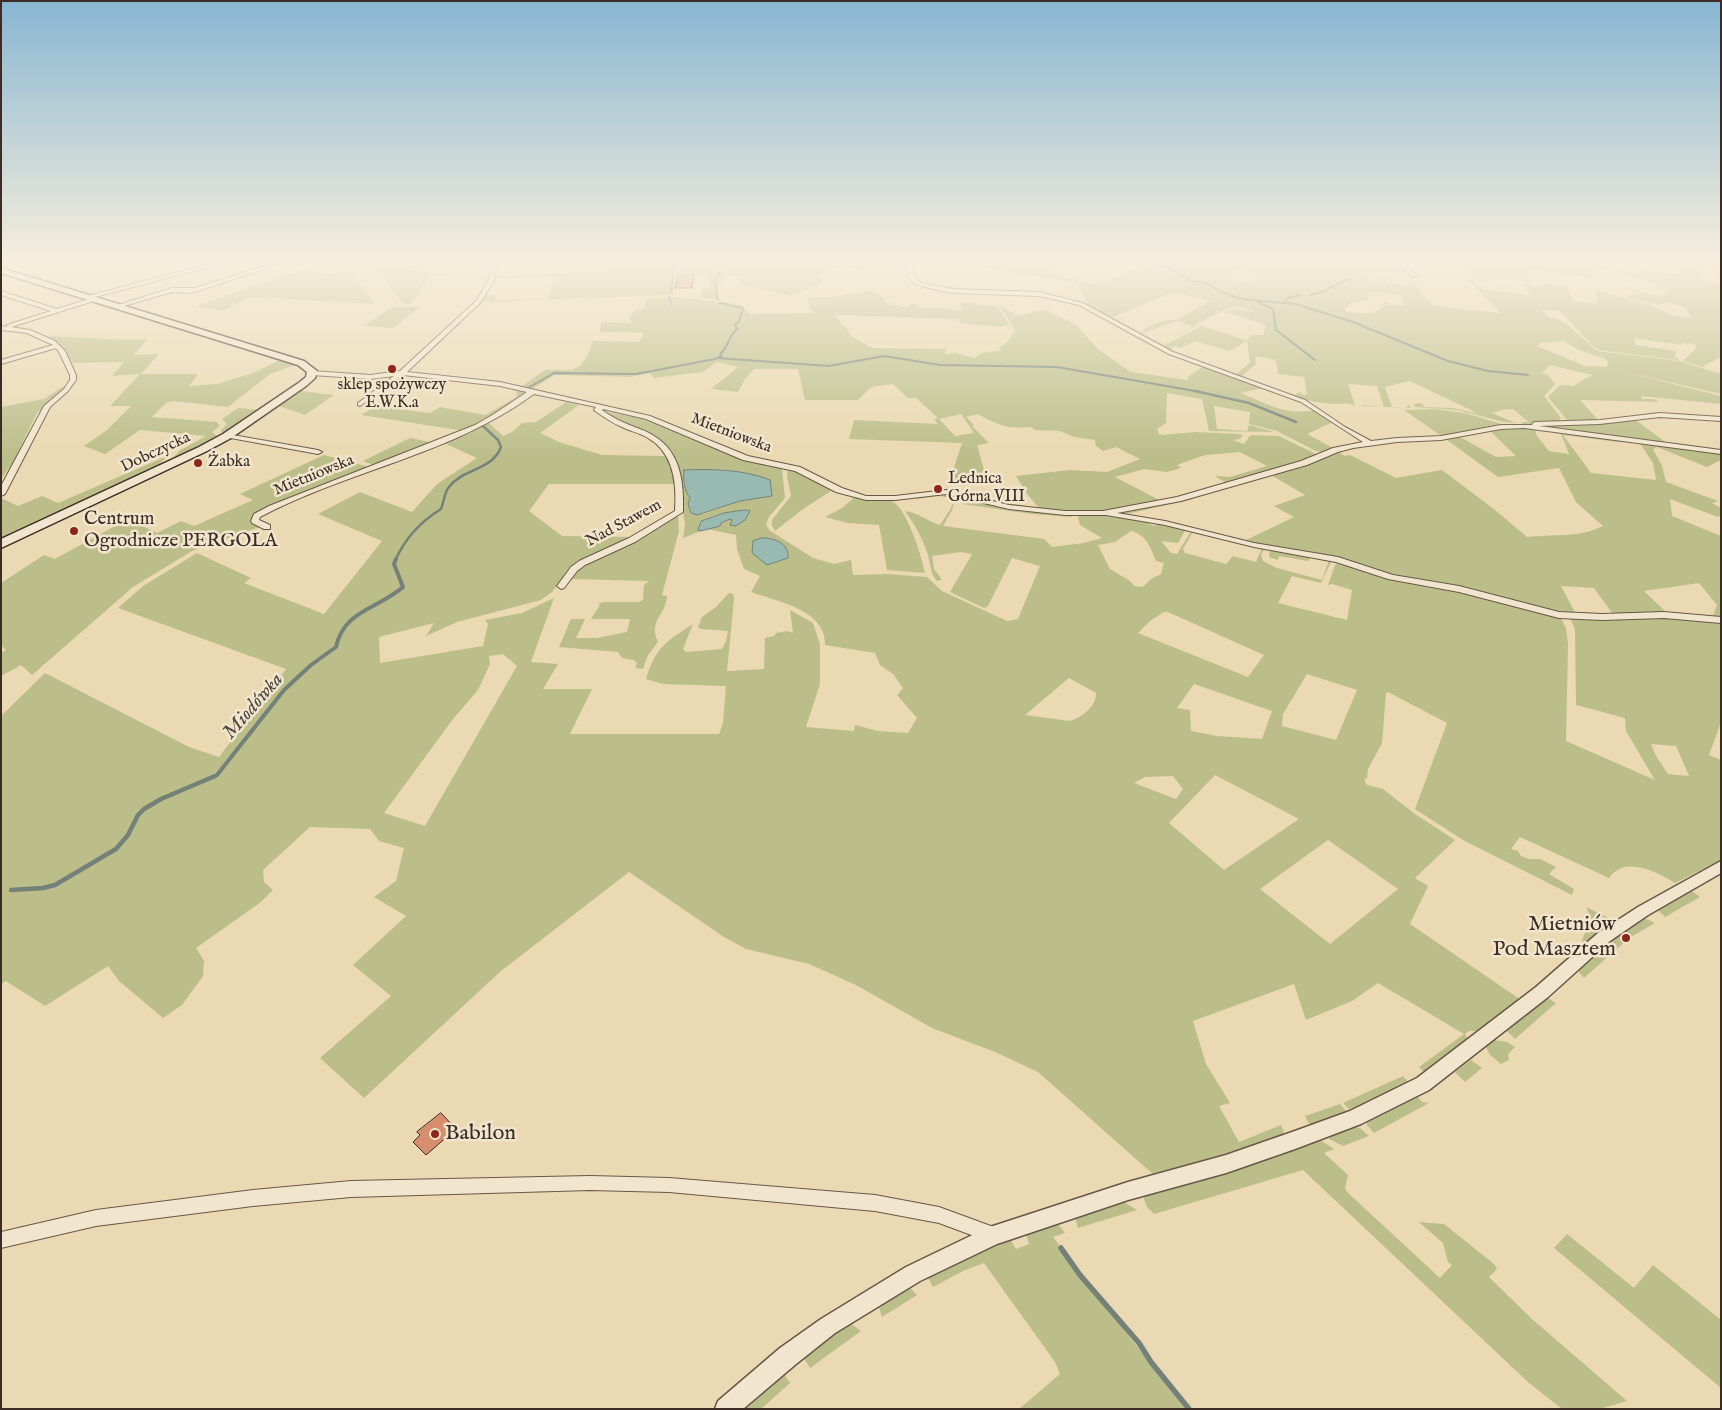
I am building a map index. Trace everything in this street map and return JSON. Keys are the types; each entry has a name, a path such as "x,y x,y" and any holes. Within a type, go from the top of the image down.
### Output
{"main road":[{"path":"178,325 301,363 311,369 312,373"},
{"name":"Dobczycka","path":"1,544 183,459 227,436 303,384 312,373"}],"street":[{"path":"360,404 402,373 454,325"},
{"path":"1119,325 1171,353 1303,401 1369,443"},
{"path":"1,494 47,406 66,390 74,375 62,351 53,342 28,331 2,327"},
{"path":"1,362 58,346"},
{"name":"Mietniowska","path":"312,373 370,377 402,373 500,384 533,391 664,423 746,458 797,469 839,490 866,498 895,498 946,492 1000,506 1064,513 1103,513"},
{"name":"Mietniowska","path":"267,527 255,521 257,516 272,508 373,467 457,436 524,399 533,391"},
{"name":"Nad Stawem","path":"562,586 574,569 582,563 632,540 680,512 679,478 664,446 650,436 616,422 597,410 601,407"},
{"path":"1103,513 1207,492 1304,463 1336,450 1369,443 1441,438 1501,427 1539,423 1600,422 1660,415 1721,419"},
{"path":"1524,426 1721,452"},
{"path":"227,436 318,452"},
{"path":"1103,513 1165,523 1268,547 1338,560 1391,577 1468,592 1559,614 1602,618 1664,615 1721,620"},
{"path":"726,1409 788,1356 828,1326 913,1274 994,1235 1119,1194 1226,1164 1295,1140 1355,1118 1423,1084 1534,998 1604,937 1643,910 1721,866"},
{"path":"1,1240 96,1218 260,1197 351,1190 590,1182 669,1185 875,1203 939,1215 994,1235"}],"green space":[{"path":"366,325 397,325 393,328 364,326"},
{"path":"601,325 843,325 851,336 872,348 947,349 944,354 956,353 975,358 981,353 1002,350 999,348 1008,341 1015,330 1012,325 1076,325 1099,350 1131,372 1188,380 1188,377 1202,367 1172,356 1174,355 1264,388 1240,393 1276,408 1293,411 1314,410 1333,422 1307,434 1335,449 1323,452 1316,451 1277,431 1249,424 1250,412 1214,406 1217,429 1247,431 1249,425 1274,432 1209,431 1202,399 1167,393 1166,423 1157,429 1159,434 1196,432 1238,434 1243,435 1240,439 1233,440 1244,444 1251,435 1279,436 1314,453 1315,457 1230,483 1226,483 1215,476 1230,477 1267,466 1240,452 1205,455 1177,465 1181,468 1167,472 1144,469 1115,477 1159,500 1102,511 1111,516 1145,521 1155,526 1158,523 1186,529 1178,543 1161,541 1171,553 1177,554 1190,533 1196,532 1192,533 1183,549 1185,553 1226,564 1233,556 1256,562 1262,548 1264,549 1261,555 1263,561 1277,568 1322,580 1329,560 1331,562 1321,583 1292,576 1278,603 1347,620 1352,590 1332,584 1328,585 1335,565 1339,562 1376,574 1478,595 1561,618 1566,628 1568,644 1566,741 1655,780 1626,731 1625,718 1576,705 1575,629 1570,618 1649,617 1721,622 1721,722 1709,755 1721,760 1721,860 1675,883 1659,874 1632,867 1616,871 1609,878 1520,837 1511,849 1518,851 1521,856 1529,859 1540,859 1556,867 1549,874 1574,889 1572,895 1463,840 1415,809 1447,723 1388,692 1386,693 1382,743 1368,769 1367,778 1364,780 1367,785 1383,789 1415,814 1455,840 1415,878 1428,886 1410,924 1521,1000 1481,1031 1469,1031 1465,1034 1467,1038 1464,1044 1425,1073 1419,1067 1464,1034 1378,983 1352,1001 1306,1020 1294,984 1193,1021 1206,1064 1230,1103 1219,1106 1239,1142 1281,1125 1284,1132 1282,1136 1155,1176 1038,1072 995,1052 932,1028 856,985 809,964 746,949 724,937 629,872 501,971 364,1098 320,1058 391,996 353,965 406,916 374,897 396,881 404,848 379,841 370,829 310,827 263,870 264,882 273,890 261,902 196,948 204,961 203,976 182,1005 163,1018 119,981 108,966 45,1006 6,981 1,984 1,716 45,673 189,747 219,757 286,669 118,608 143,586 197,553 251,578 244,583 324,614 382,541 318,514 360,492 412,512 437,484 477,458 444,443 488,422 503,436 512,432 522,423 536,422 566,402 579,405 540,433 559,442 602,455 665,456 678,484 549,484 529,511 562,536 630,537 590,557 578,560 552,592 541,600 457,622 426,636 434,623 379,637 380,663 483,646 488,624 485,620 522,613 554,598 531,662 558,664 543,689 592,689 570,734 719,734 723,723 726,686 663,684 646,679 654,659 663,646 693,624 683,649 686,652 722,649 728,631 701,629 698,627 702,617 716,607 729,593 733,594 734,599 727,671 764,669 765,638 787,631 793,633 790,610 813,623 820,644 820,684 806,727 854,731 855,725 878,731 908,733 917,718 897,695 903,688 893,674 880,665 875,653 825,645 823,633 818,623 809,615 786,603 751,592 760,576 744,569 737,549 736,535 707,529 720,526 721,523 750,511 731,512 700,521 698,530 701,531 683,538 685,525 683,487 673,453 653,435 627,425 600,411 634,417 664,426 735,457 782,469 785,498 769,517 766,524 769,530 813,558 834,564 851,560 853,575 888,574 927,577 942,591 1007,621 1018,619 1040,566 1012,558 988,606 984,608 950,592 972,554 961,552 932,556 934,569 942,580 937,581 932,572 921,538 905,511 915,513 940,525 955,498 937,496 917,499 916,496 945,494 959,496 957,504 954,503 943,526 1044,539 1052,547 1084,543 1102,538 1080,525 1077,512 1013,506 981,500 950,491 1039,508 1027,494 1016,476 1070,470 1107,472 1140,459 1116,447 1103,451 1096,446 1095,440 1074,437 1060,431 1035,430 1031,427 1003,425 978,414 966,417 989,443 977,445 986,477 949,483 962,443 849,439 854,420 938,424 934,419 938,418 916,398 908,398 893,384 871,387 858,400 805,400 798,369 754,369 745,379 738,392 711,389 738,367 717,362 703,372 654,378 650,373 631,377 555,375 532,389 522,386 545,370 572,370 581,365 588,355 593,341 639,342 643,336 643,333 600,332","holes":["961,414 974,433 955,436 939,419","706,469 730,470 758,476 772,496 740,501 703,514 691,513 688,504 690,498 687,495 686,487","1131,531 1141,535 1150,546 1156,561 1164,563 1161,574 1151,579 1143,587 1134,586 1130,581 1110,569 1098,545 1115,542","1164,612 1168,612 1264,655 1248,677 1138,633 1150,621","503,654 517,666 425,826 384,813 453,719 478,690 490,664 489,656","1307,674 1357,690 1336,740 1282,726 1283,714","1069,678 1096,693 1094,703 1088,711 1070,721 1025,715","1194,684 1272,711 1262,739 1217,736 1191,731 1190,710 1177,708","1651,744 1676,746 1689,776 1668,774 1656,756","1215,775 1299,819 1224,870 1169,823","1173,776 1183,789 1176,799 1134,783 1145,777","1328,840 1398,889 1330,944 1260,889"]},
{"path":"979,325 1007,325 1002,327"},
{"path":"1124,325 1141,333 1154,325 1166,325 1142,333 1146,336 1144,336"},
{"path":"1264,325 1568,325 1597,351 1679,361 1721,374 1721,394 1621,371 1721,396 1721,404 1641,396 1642,399 1654,399 1659,402 1580,400 1599,421 1568,421 1548,397 1560,385 1573,386 1592,375 1550,365 1542,373 1548,375 1555,384 1544,396 1561,418 1558,421 1524,425 1521,422 1529,422 1513,409 1492,413 1516,423 1504,422 1457,410 1415,407 1414,404 1421,403 1425,407 1453,408 1479,414 1410,381 1385,387 1392,407 1402,408 1384,407 1377,386 1348,384 1355,406 1314,402 1293,396 1300,392 1303,395 1307,394 1304,377 1278,374 1276,360 1255,356 1256,364 1242,376 1245,378 1221,370 1222,368 1236,374 1250,363 1247,341 1230,351 1195,341 1181,348 1174,346 1169,351 1161,347 1202,326 1246,340 1252,335 1263,335 1266,326","holes":["1563,341 1579,350 1606,359 1607,367 1585,366 1537,346 1540,343"]},
{"path":"1573,325 1721,325 1721,357 1703,366 1706,368 1683,361 1696,348 1695,344 1683,343 1682,345 1634,338 1636,345 1676,351 1675,358 1679,358 1678,360 1599,350"},
{"path":"49,336 129,340 148,339 133,355 159,354 141,374 198,374 189,386 217,384 253,373 282,359 295,365 270,374 228,407 173,401 166,403 152,417 217,422 220,426 212,432 218,437 176,458 173,458 179,451 206,436 140,430 105,454 84,446 107,430 131,406 110,406 140,374 112,376 124,362 73,363 59,343"},
{"path":"65,385 61,392 37,413 13,462 1,479 1,407 44,399"},
{"path":"516,390 530,392 465,431 361,415 376,406 430,413 440,407 485,415 517,397"},
{"path":"301,391 334,395 305,415 279,406"},
{"path":"238,408 260,410 226,433 220,431 227,424 222,419"},
{"path":"1435,409 1465,413 1505,425 1440,436 1435,435 1440,435 1404,410"},
{"path":"1633,418 1668,444 1540,428 1538,425"},
{"path":"1497,429 1535,429 1537,436 1549,451 1569,454 1561,434 1556,432 1628,441 1618,442 1563,435 1591,473 1656,480 1653,463 1639,442 1721,453 1721,460 1707,467 1657,447 1653,449 1662,466 1666,482 1718,501 1712,503 1721,508 1721,515 1718,517 1670,499 1672,516 1721,536 1721,619 1694,615 1713,616 1717,605 1699,583 1644,591 1667,613 1639,615 1586,614 1583,611 1590,614 1612,613 1594,588 1561,586 1576,614 1572,615 1111,513 1192,497 1194,499 1122,515 1173,523 1246,540 1294,517 1274,506 1305,495 1271,475 1225,487 1341,450 1361,447 1338,452 1345,456 1350,455 1396,478 1442,470 1527,537 1575,534 1603,526 1576,502 1559,468 1498,477 1447,440 1480,432 1482,433 1460,437 1496,457 1516,456 1490,431 1486,432"},
{"path":"410,438 436,443 374,465 363,461"},
{"path":"324,455 369,467 253,515 250,522 260,527 192,551 133,587 32,675 21,665 1,676 1,653 6,650 1,645 1,583 44,555 55,559 128,519 157,533 181,521 194,526 253,500 240,494"},
{"path":"167,456 158,466 1,539 1,498 18,506 42,496 58,503"},
{"path":"788,469 797,471 834,489 803,509 775,531 772,520 791,496 787,476"},
{"path":"855,497 865,500 884,499 895,503 907,520 925,573 887,570 879,525 848,523 825,517 842,508"},
{"path":"968,498 1010,510 1072,515 1072,517 1032,514 962,504"},
{"path":"678,516 679,531 662,595 667,596 666,603 655,628 658,642 648,655 643,669 635,668 637,663 633,660 622,658 618,652 559,647 571,619 585,619 576,638 597,638 627,632 630,619 591,619 600,605 598,604 603,602 639,602 643,600 644,585 649,581 568,579 582,565"},
{"path":"1270,550 1329,560 1311,557 1308,561 1279,556 1278,560 1269,557"},
{"path":"1692,891 1700,897 1665,917 1658,910"},
{"path":"1586,907 1613,920 1583,945 1582,940 1591,918"},
{"path":"1644,918 1655,923 1629,938 1584,978 1579,969"},
{"path":"1546,997 1556,1003 1515,1039 1507,1031"},
{"path":"1494,1040 1507,1042 1515,1047 1508,1054 1509,1060 1501,1064 1490,1055 1486,1047"},
{"path":"1471,1060 1482,1068 1465,1082 1455,1072"},
{"path":"1403,1076 1408,1082 1350,1110 1343,1103"},
{"path":"1416,1095 1422,1102 1429,1103 1374,1133 1367,1125 1367,1120"},
{"path":"1340,1104 1346,1111 1310,1126 1305,1116"},
{"path":"1351,1127 1360,1128 1369,1136 1343,1146 1329,1139 1330,1135"},
{"path":"1320,1140 1334,1149 1324,1153 1348,1175 1345,1188 1347,1192 1440,1278 1452,1265 1448,1262 1443,1243 1419,1222 1444,1224 1494,1264 1497,1269 1489,1277 1532,1319 1627,1401 1600,1409 1562,1409 1529,1383 1303,1170 1154,1214 1147,1207 1143,1196"},
{"path":"1124,1202 1137,1210 1078,1228 1075,1217"},
{"path":"1057,1223 1065,1233 1053,1237 1185,1409 1019,1409 1060,1374 1055,1362 984,1263 963,1271 933,1287 927,1276 1010,1239 1016,1249 1029,1244 1026,1234"},
{"path":"1567,1234 1634,1288 1653,1265 1721,1320 1721,1388 1554,1248"},
{"path":"908,1286 917,1295 882,1317 878,1304"},
{"path":"850,1323 861,1331 810,1368 803,1357"},
{"path":"783,1373 790,1383 761,1409 741,1409"}],"water":[{"path":"684,470 728,470 759,476 770,480 772,496 740,501 697,515 691,513 688,504 690,498 684,485"},
{"path":"750,511 745,520 736,526 730,525 732,520 730,519 721,523 720,526 701,531 698,530 701,521 724,513"},
{"path":"762,538 776,540 784,545 788,558 767,565 752,553 753,541"}],"building":[{"name":"Babilon","path":"441,1113 456,1129 426,1155 413,1142 420,1135 417,1132"}],"waterway":[{"name":"Miodówka","path":"717,358 722,356 720,354 737,329 735,325"},
{"path":"1275,325 1276,330 1315,360"},
{"path":"1360,325 1448,361 1488,371 1528,375"},
{"path":"717,358 829,366 884,356 940,365 1057,367 1201,392"},
{"name":"Miodówka","path":"528,388 554,373 636,374 717,358"},
{"path":"1195,391 1249,403 1296,422"},
{"name":"Miodówka","path":"396,559 403,545 414,531 426,519 441,509 447,489 462,476 491,461 497,455 501,447 498,440 483,426"},
{"name":"Miodówka","path":"215,776 284,690 311,665 336,647 346,625 363,611 403,587 394,564 396,559"},
{"name":"Miodówka","path":"11,890 43,888 55,885 116,849 128,835 138,815 144,809 161,799 215,776"},
{"path":"1061,1248 1080,1275 1139,1343 1151,1362 1189,1409"}],"place":[{"name":"sklep spożywczy E.W.K.a","path":"392,369"},
{"name":"Żabka","path":"198,463"},
{"name":"Lednica Górna VIII","path":"938,489"},
{"name":"Centrum Ogrodnicze PERGOLA","path":"74,531"},
{"name":"Mietniów Pod Masztem","path":"1626,938"},
{"name":"Babilon","path":"435,1134"}]}
